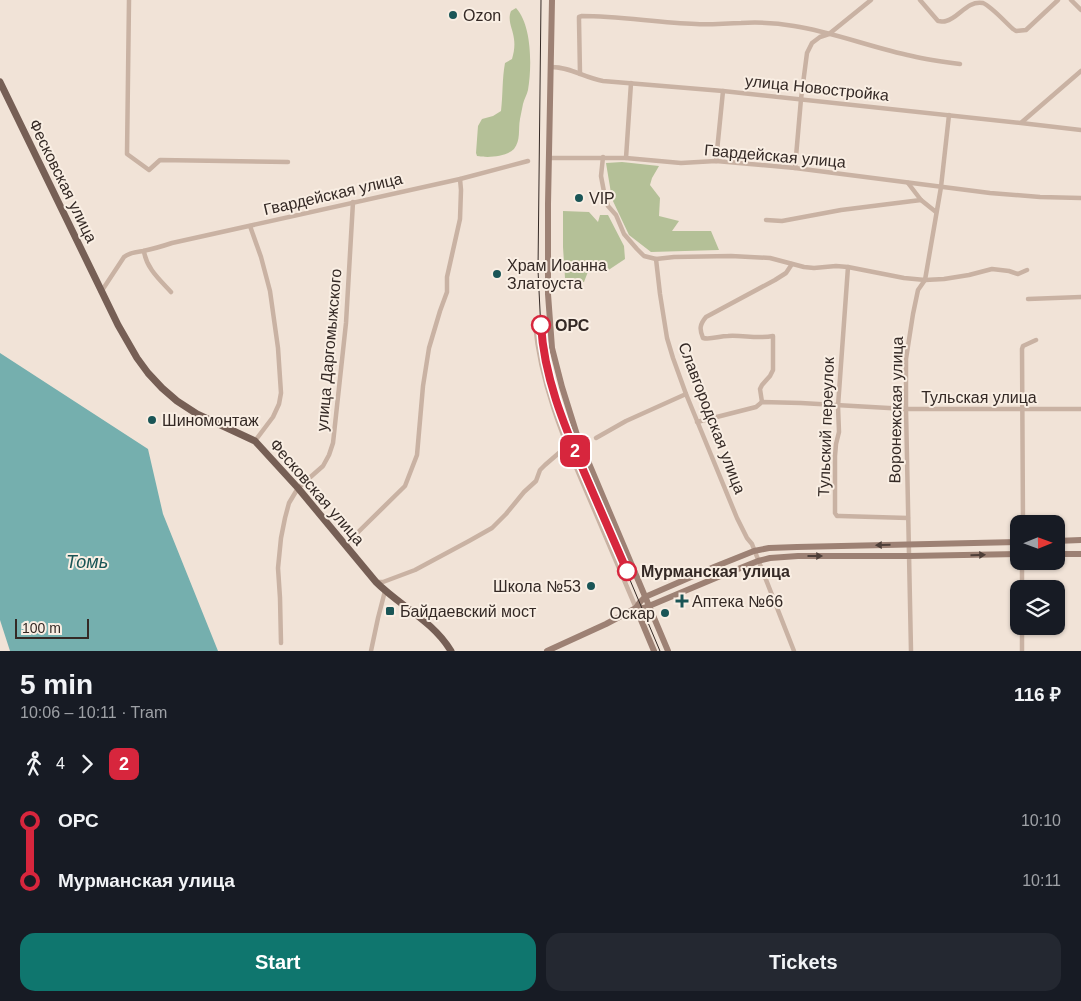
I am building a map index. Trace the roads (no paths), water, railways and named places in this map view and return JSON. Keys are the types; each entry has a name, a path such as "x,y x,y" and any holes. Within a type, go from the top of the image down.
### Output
{"main road":[{"path":"552,0 548,294 550,332 556,367 577,434 668,651"},
{"name":"Фесковская улица","path":"0,82 101,292 118,325 148,374 177,401 197,414 255,441 298,488 376,582 432,627 452,651"},
{"path":"1065,541 1081,540"},
{"path":"636,608 645,597 754,551 769,548 1010,542"},
{"path":"547,651 636,608 649,606 758,561 770,558 798,556 1010,554"},
{"path":"1065,554 1081,554"},
{"path":"636,608 654,651"}],"street":[{"path":"129,0 127,154 148,170 160,160 288,162"},
{"path":"795,168 807,52 812,43 820,37 829,34 871,0"},
{"path":"920,0 938,21 950,19 969,3 975,1 982,3 1016,31 1026,30 1058,0"},
{"path":"1071,0 1081,10"},
{"path":"580,74 579,18 582,16 697,24 763,23 796,26 913,57 960,64"},
{"name":"улица Новостройка","path":"551,67 562,67 593,80 723,91 1081,130"},
{"path":"1021,122 1081,71"},
{"path":"626,158 631,83"},
{"path":"716,161 723,91"},
{"name":"Воронежская улица","path":"911,651 906,359 918,290 925,280 949,115"},
{"path":"603,157 601,176 608,206 616,215 624,234 644,256 656,259 742,256 770,258 804,267 848,267 904,278 925,280 969,275 992,269 1009,271 1015,274 1027,270"},
{"name":"Гвардейская улица","path":"549,158 603,157 681,163 716,161 795,168 1023,196 1081,198"},
{"name":"Гвардейская улица","path":"144,251 172,243 460,179 528,161"},
{"path":"345,545 405,486 417,456 423,386 429,348 447,292 447,277 460,219 460,179"},
{"path":"908,183 921,200 936,212"},
{"path":"766,220 782,221 841,210 921,200"},
{"name":"улица Даргомыжского","path":"298,488 323,466 333,443 346,323 353,202"},
{"path":"250,226 270,291 282,393 273,417 255,441"},
{"path":"101,292 124,257 136,251 144,251 149,265 171,292"},
{"name":"Славгородская улица","path":"656,259 658,285 667,338 673,358 697,422 737,518 752,544 794,651"},
{"path":"762,402 760,389 773,370 773,336 756,338 727,336 707,339 703,338 700,329 701,322 706,317 786,273 792,264"},
{"name":"Тульский переулок","path":"848,267 838,406 839,432 835,456 835,513 837,516 908,518"},
{"path":"1028,299 1081,297"},
{"path":"535,323 536,338 545,380 567,446 636,608"},
{"path":"1024,515 1022,350 1023,346 1036,340"},
{"path":"596,438 626,420 686,394"},
{"name":"Тульская улица","path":"697,422 756,407 762,402 906,409 1081,409"},
{"path":"376,582 382,582 415,570 492,528 536,481 540,470 567,446"},
{"path":"281,643 278,568 280,538 289,504 298,488"},
{"path":"371,651 385,591"},
{"path":"1022,635 1022,651"}],"water":[{"name":"Томь","path":"0,353 148,449 163,514 218,651 10,651 0,620"}],"tram line":[{"path":"541,0 538,270 544,352 556,400 573,445 660,651"},
{"name":"2","path":"541,325 544,352 556,400 573,446 627,571"}],"place":[{"name":"Ozon","path":"453,15"},
{"name":"VIP","path":"579,198"},
{"name":"Храм Иоанна Златоуста","path":"497,274"},
{"name":"ОРС","path":"541,325"},
{"name":"Шиномонтаж","path":"152,420"},
{"name":"Мурманская улица","path":"627,571"},
{"name":"Школа №53","path":"591,586"},
{"name":"Аптека №66","path":"682,601"},
{"name":"Байдаевский мост","path":"390,611"},
{"name":"Оскар","path":"665,613"}]}
